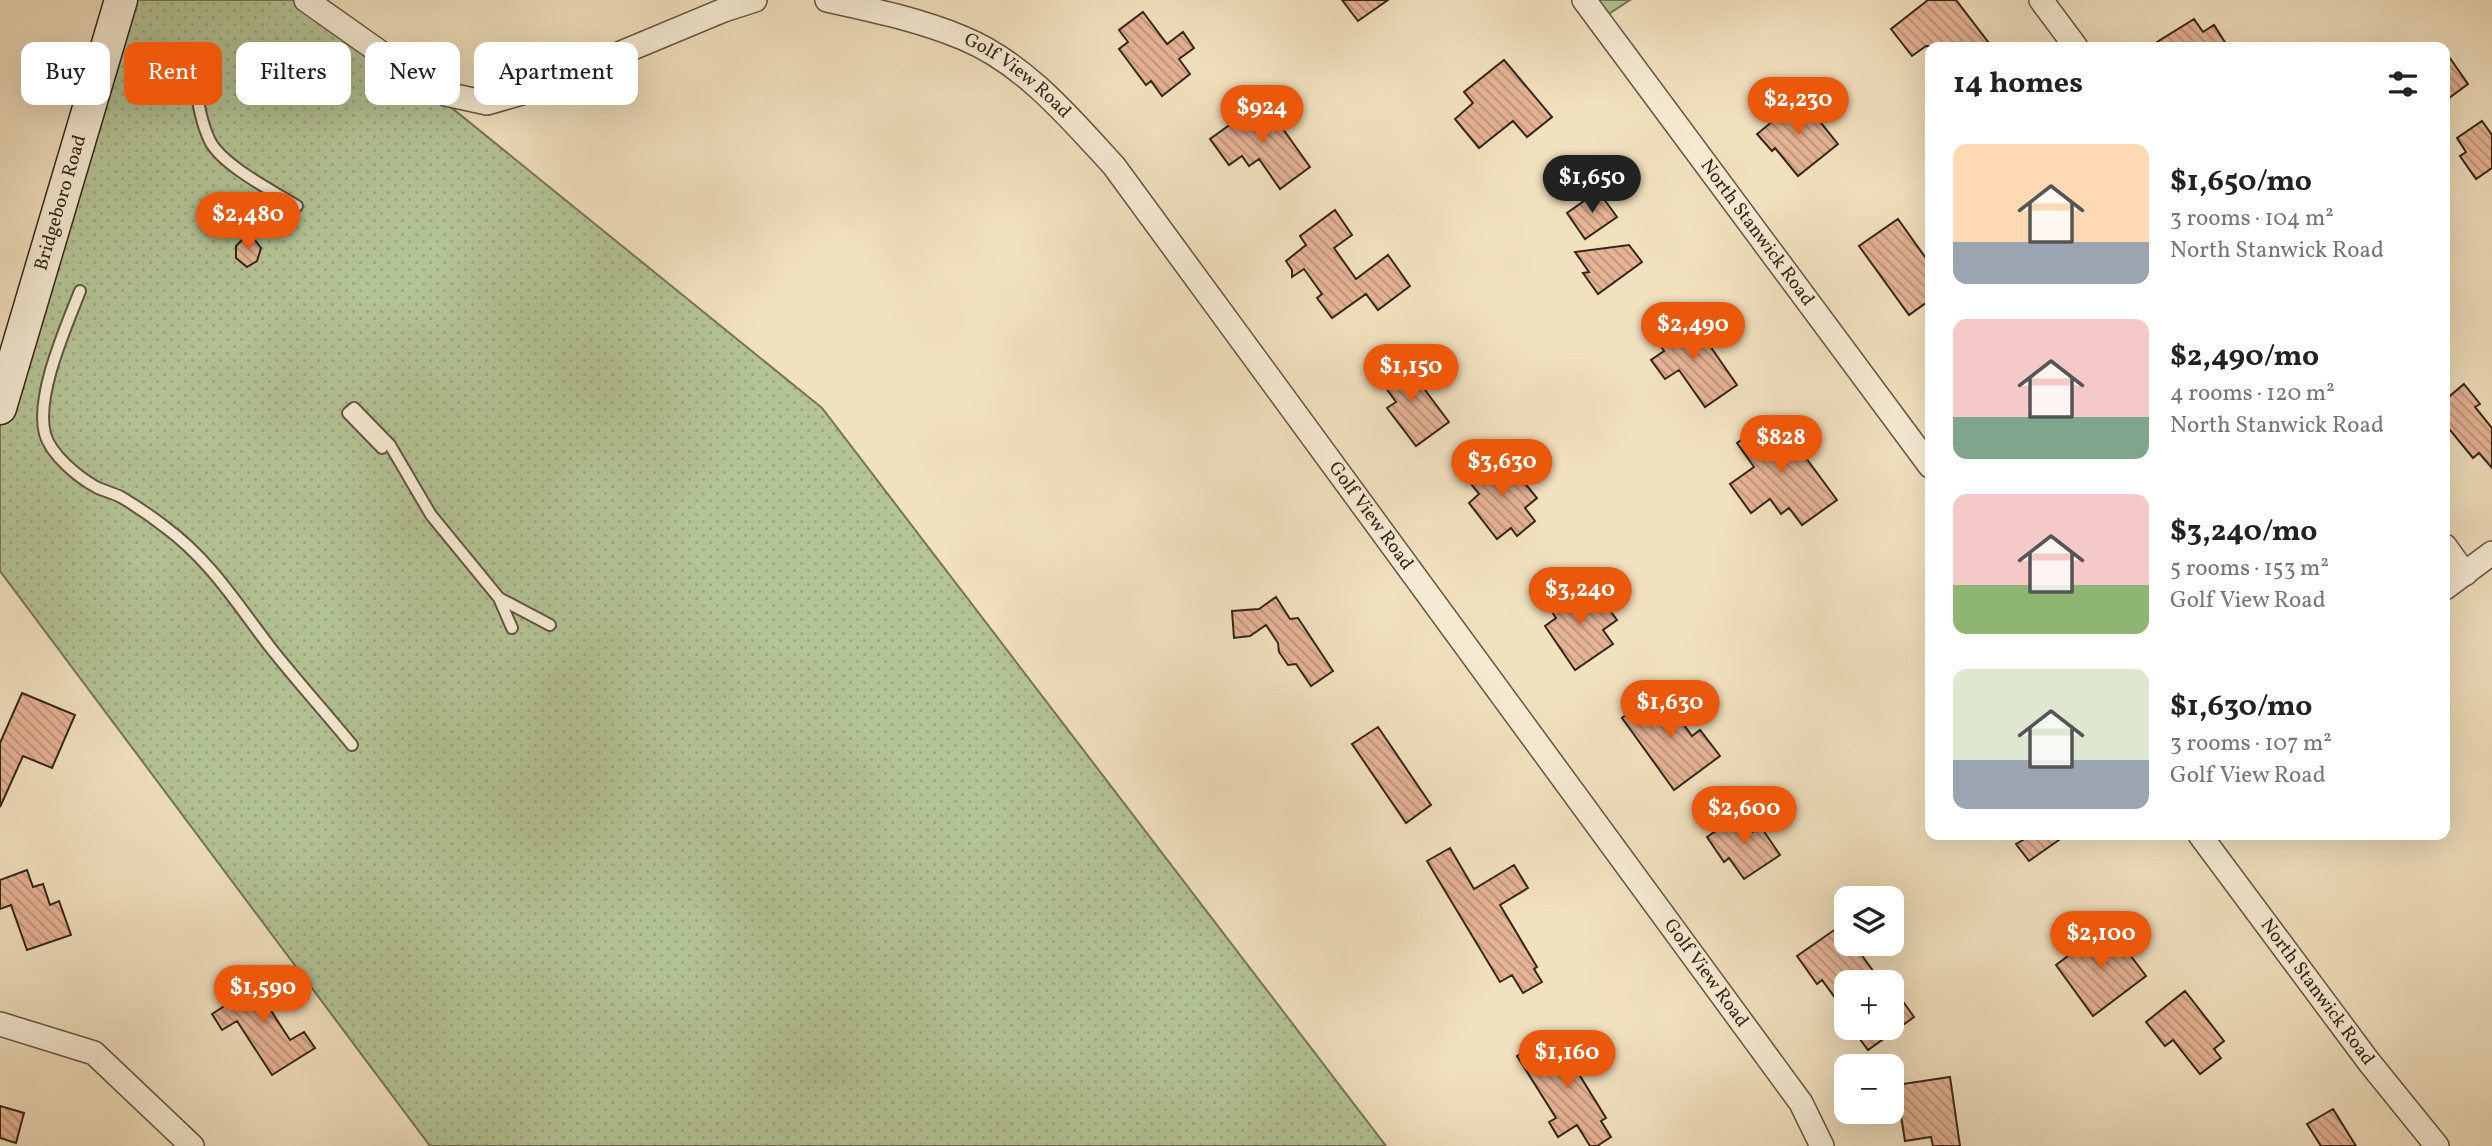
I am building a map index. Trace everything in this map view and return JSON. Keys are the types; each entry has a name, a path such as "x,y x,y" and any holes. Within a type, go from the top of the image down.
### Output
{"main road":[{"name":"Bridgeboro Road","path":"0,408 121,0"}],"street":[{"path":"306,0 405,70 446,94 487,103 532,90 733,5 755,0"},
{"name":"Golf View Road","path":"827,0 884,7 964,38 1016,69 1066,114 1114,166 1801,1102 1822,1146"},
{"name":"North Stanwick Road","path":"1584,0 1925,459"},
{"path":"2041,0 2072,42"},
{"path":"2450,553 2465,574"},
{"path":"2450,584 2492,553"},
{"name":"North Stanwick Road","path":"2204,840 2369,1062 2437,1146"},
{"path":"0,1024 94,1053 192,1146"}],"lane":[{"path":"200,105 212,145 242,172 297,206"},
{"path":"80,291 63,334 43,402 46,436 64,461 79,475 164,526 204,561 229,590 269,646 352,745"},
{"path":"383,447 348,413 354,408 390,445 430,515 499,598 512,628"},
{"path":"499,598 550,625"}],"green space":[{"path":"124,0 313,0 368,42 365,42 365,105 448,105 822,408 1386,1146 430,1146 0,571 0,408 92,105 110,105 110,46"},
{"path":"1595,0 1630,0 1607,15"}],"building":[{"path":"1342,0 1388,0 1358,21"},
{"path":"1928,0 1956,0 1988,42 1925,42 1925,47 1912,56 1891,29"},
{"path":"1143,12 1167,44 1183,32 1194,48 1179,59 1190,74 1162,96 1151,81 1146,85 1119,49 1128,42 1119,30"},
{"path":"2194,19 2203,32 2214,25 2225,42 2157,42"},
{"path":"2450,58 2468,84 2450,97"},
{"path":"1504,60 1552,117 1527,137 1513,121 1479,148 1455,119 1473,103 1464,92"},
{"path":"1801,98 1838,144 1798,176 1775,148 1772,151 1757,134"},
{"path":"1263,101 1310,167 1280,189 1259,159 1249,166 1242,156 1229,165 1210,139"},
{"path":"2482,121 2492,135 2492,168 2476,179 2460,156 2466,152 2457,138"},
{"path":"1598,191 1617,217 1585,239 1567,213"},
{"path":"1335,210 1352,235 1334,248 1356,279 1388,255 1410,286 1378,310 1366,294 1332,318 1317,298 1322,294 1304,269 1292,277 1292,270 1286,261 1306,245 1300,236"},
{"path":"1898,219 1925,257 1925,304 1909,315 1859,246"},
{"path":"244,238 254,239 261,248 257,261 247,267 236,258 236,246"},
{"path":"1629,245 1642,262 1598,294 1583,273 1589,272 1575,252"},
{"path":"1690,317 1737,385 1705,407 1679,370 1665,379 1651,360 1664,351 1656,339"},
{"path":"1392,361 1402,375 1410,370 1449,422 1416,446 1387,408 1396,402 1375,373"},
{"path":"2464,384 2480,404 2475,407 2492,428 2492,468 2479,453 2473,458 2450,430 2450,396"},
{"path":"1775,416 1837,500 1802,525 1789,508 1781,514 1770,499 1751,513 1730,484 1754,467 1737,443"},
{"path":"1495,457 1509,474 1514,470 1537,498 1525,508 1535,521 1517,536 1511,528 1497,539 1469,503 1479,494 1467,479"},
{"path":"1568,587 1578,602 1586,596 1591,604 1600,597 1617,620 1603,630 1613,644 1575,670 1545,626 1556,618 1546,603"},
{"path":"1276,597 1290,619 1298,618 1333,671 1311,686 1296,664 1288,665 1266,625 1250,636 1234,638 1232,611 1259,609"},
{"path":"1663,688 1673,701 1669,704 1692,736 1700,730 1720,756 1674,790 1622,718"},
{"path":"22,693 75,715 52,768 23,756 0,807 0,743"},
{"path":"1378,727 1431,805 1406,823 1352,744"},
{"path":"1741,814 1753,832 1761,827 1780,855 1744,879 1729,858 1724,862 1707,837"},
{"path":"2023,840 2059,840 2029,861 2016,844"},
{"path":"1450,848 1474,889 1514,865 1528,888 1500,905 1537,967 1534,969 1542,982 1523,993 1512,975 1500,982 1427,861"},
{"path":"27,870 33,887 43,884 50,905 59,901 71,935 27,950 11,905 0,909 0,880"},
{"path":"2108,926 2146,976 2093,1016 2056,965"},
{"path":"1834,930 1834,956 1862,956 1872,970 1834,970 1834,996 1822,980 1817,984 1797,956"},
{"path":"263,970 277,992 264,1000 290,1040 304,1032 315,1048 272,1075 237,1021 222,1030 212,1014 246,992 241,984"},
{"path":"2185,991 2224,1041 2214,1049 2221,1058 2200,1074 2173,1040 2165,1046 2146,1022"},
{"path":"1904,1003 1914,1017 1904,1024"},
{"path":"1580,1037 1594,1061 1577,1071 1606,1118 1601,1121 1611,1137 1597,1146 1590,1146 1577,1125 1558,1137 1549,1122 1556,1118 1517,1056 1538,1044 1547,1057"},
{"path":"1861,1040 1882,1040 1868,1050"},
{"path":"1950,1077 1960,1146 1933,1146 1931,1137 1905,1141 1902,1124 1904,1084"},
{"path":"0,1106 24,1113 16,1143 0,1138"},
{"path":"2333,1109 2356,1146 2321,1146 2307,1124"}]}
